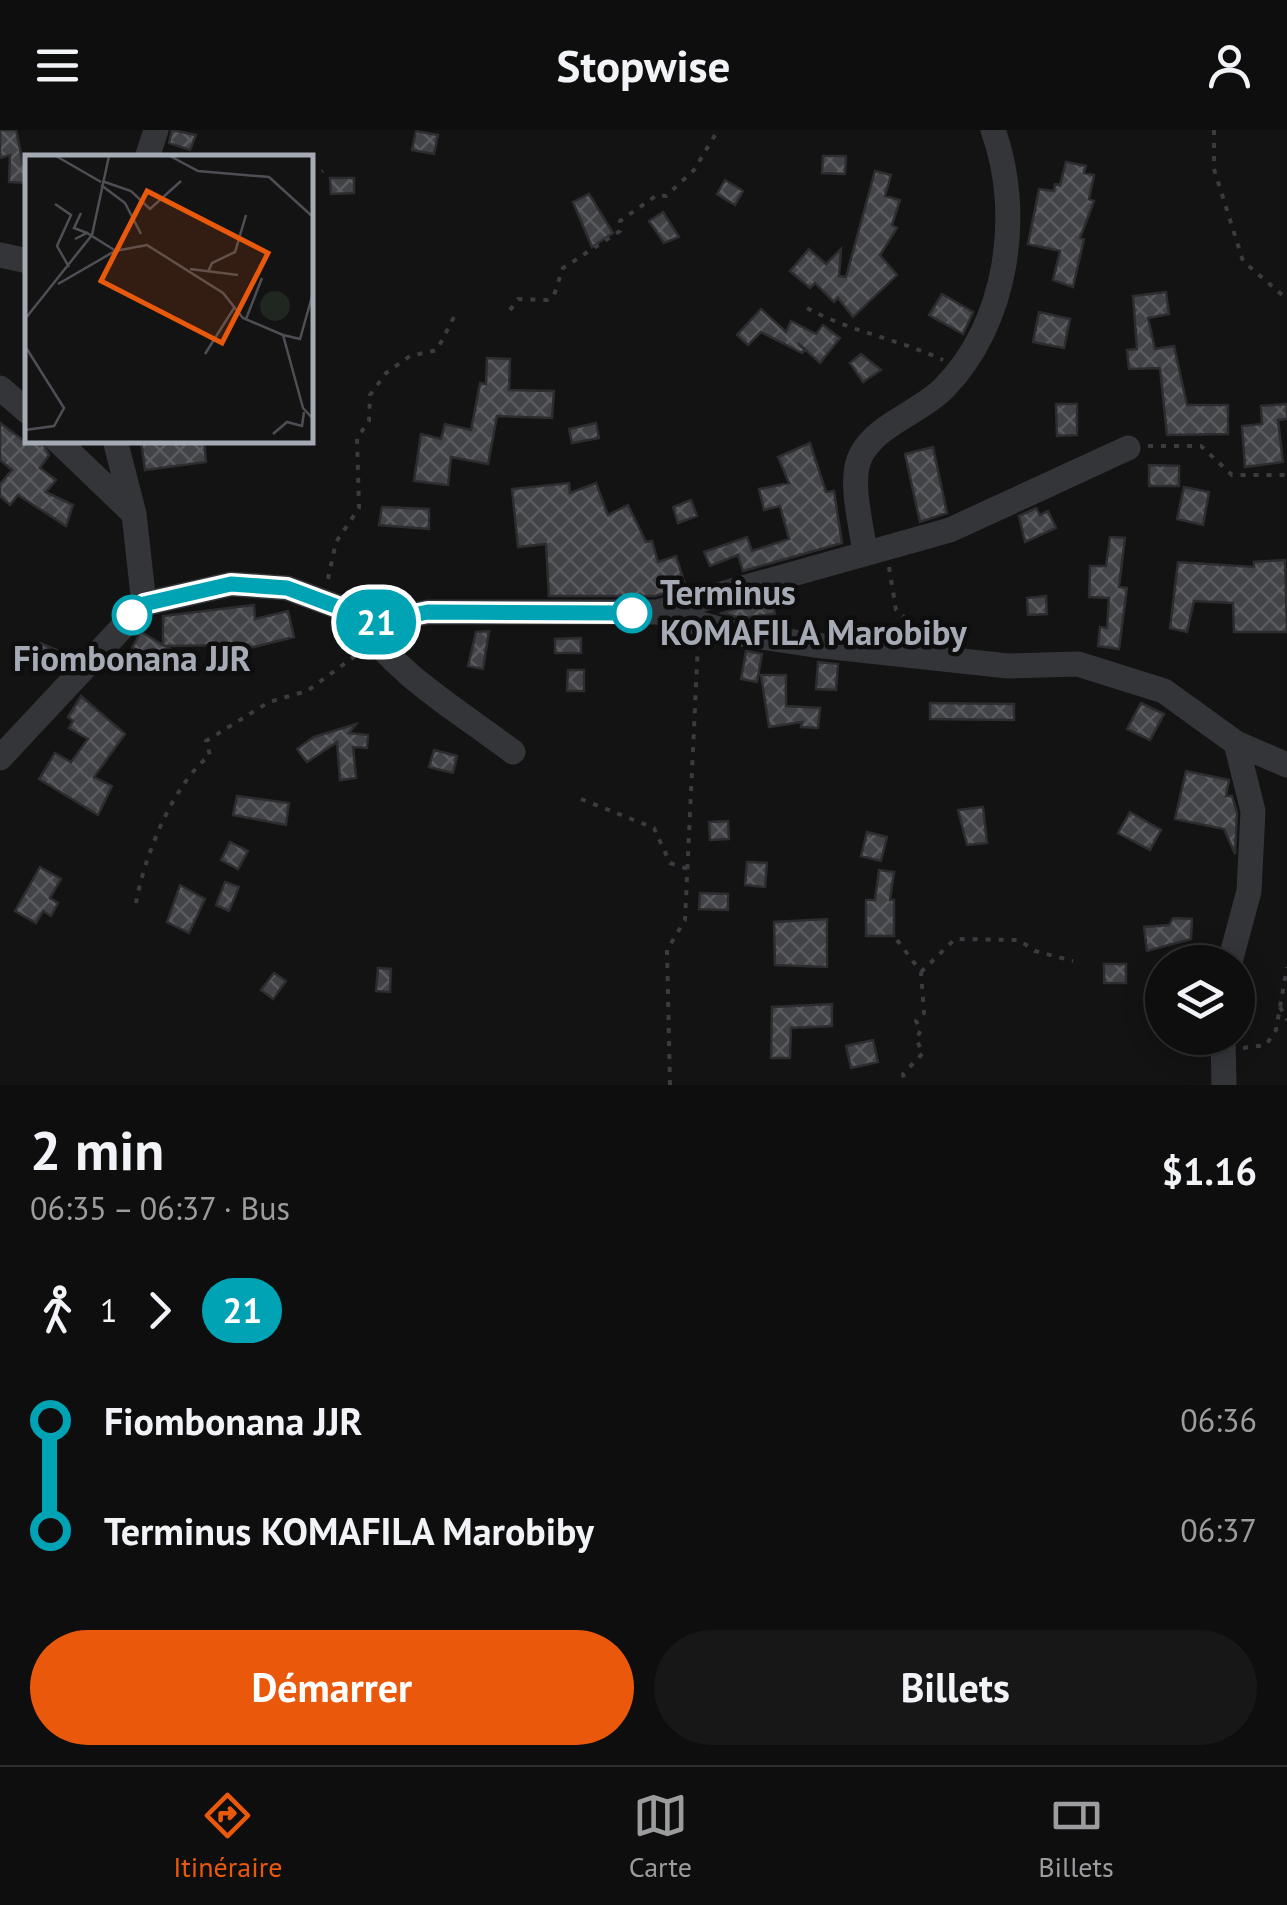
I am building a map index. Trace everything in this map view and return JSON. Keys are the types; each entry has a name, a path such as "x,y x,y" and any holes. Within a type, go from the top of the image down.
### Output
{"street":[{"path":"148,155 156,130"},
{"path":"875,551 858,488 860,456 879,435 943,390 967,359 1005,265 1011,210 993,130"},
{"path":"0,255 25,261"},
{"path":"0,388 25,409"},
{"path":"59,442 134,514"},
{"path":"116,442 134,514 144,604"},
{"path":"658,612 950,530 1128,448"},
{"path":"0,758 144,604 231,584 287,588 378,622 428,612 658,612 814,645 1008,666 1078,664 1164,691 1236,744 1287,765"},
{"path":"345,612 433,695 514,752"},
{"path":"1235,945 1249,891 1253,811 1236,744"},
{"path":"1223,1055 1224,1085"}],"path":[{"path":"510,310 518,299 548,300 554,295 563,268 620,232 620,221 657,195 666,196 694,170 718,130"},
{"path":"1214,130 1214,170 1243,262 1287,299"},
{"path":"312,176 324,171"},
{"path":"806,308 847,330 878,334 944,360 954,376"},
{"path":"345,612 327,574 336,542 359,508 357,438 369,421 370,395 386,373 410,356 436,350 456,314"},
{"path":"1128,448 1201,446 1232,475 1287,475"},
{"path":"875,551 896,610 948,659"},
{"path":"670,1085 667,950 685,920 699,623"},
{"path":"136,903 140,880 184,778 210,755 206,741 269,702 308,691 340,662 376,645"},
{"path":"581,799 654,828 670,864 688,868"},
{"path":"921,972 955,939 1019,940 1035,951 1073,961"},
{"path":"897,940 921,972 924,1014 916,1021 921,1030 916,1039 922,1053 903,1074 905,1085"},
{"path":"1255,1048 1266,1045 1276,1030 1287,967"},
{"path":"1280,1007 1287,1020"}],"building":[{"path":"0,130 16,130 25,183 9,182 10,155 0,158"},
{"path":"172,130 196,135 190,150 169,143"},
{"path":"416,131 438,135 434,154 412,150"},
{"path":"823,156 846,156 845,174 822,173"},
{"path":"1066,162 1086,166 1084,173 1094,175 1089,199 1094,201 1080,238 1084,239 1073,287 1053,280 1060,251 1028,244 1039,189 1054,191 1055,184 1060,185"},
{"path":"875,171 891,175 885,196 900,200 892,225 897,228 880,255 897,275 853,317 838,298 834,302 815,283 810,288 790,271 809,249 826,264 841,249 839,276 846,277"},
{"path":"330,178 354,178 354,193 331,194"},
{"path":"725,180 743,191 735,205 717,194"},
{"path":"589,194 613,233 592,247 573,202"},
{"path":"663,212 679,237 664,243 649,221"},
{"path":"1166,292 1169,314 1148,318 1155,349 1174,346 1187,405 1228,405 1228,434 1167,435 1160,368 1129,369 1127,350 1137,349 1133,296"},
{"path":"942,294 973,312 963,334 929,315"},
{"path":"761,309 786,332 791,321 816,334 823,325 840,338 820,363 798,343 805,350 802,353 761,332 748,345 737,335"},
{"path":"1039,312 1070,319 1064,348 1033,342"},
{"path":"861,354 881,370 863,382 850,363"},
{"path":"487,358 510,359 509,390 554,391 552,418 497,416 488,464 451,457 448,485 414,481 421,434 441,439 445,424 471,430 480,383 486,384"},
{"path":"1056,404 1077,404 1077,435 1057,436"},
{"path":"1287,404 1287,419 1278,420 1283,462 1245,467 1242,426 1262,424 1261,406"},
{"path":"0,423 25,442 42,442 49,455 40,468 56,480 46,492 73,505 66,526 18,495 10,505 0,496 0,484 12,470 0,460"},
{"path":"596,423 599,438 572,443 569,429"},
{"path":"141,442 204,442 206,462 145,470"},
{"path":"810,443 826,492 834,491 842,543 743,571 738,555 710,566 704,552 747,537 752,551 789,539 780,506 764,510 759,489 789,483 778,457"},
{"path":"933,447 947,513 920,522 905,454"},
{"path":"1149,465 1179,466 1179,486 1149,486"},
{"path":"569,483 570,493 596,483 608,515 628,505 646,542 652,541 658,562 676,556 685,584 682,588 655,596 549,596 546,544 518,547 512,489"},
{"path":"1184,487 1209,492 1203,525 1177,519"},
{"path":"691,500 697,516 678,523 673,507"},
{"path":"382,507 429,509 429,529 379,525"},
{"path":"1036,508 1040,515 1048,511 1056,528 1025,542 1019,516"},
{"path":"1110,537 1125,538 1119,587 1127,588 1119,649 1098,646 1100,627 1107,628 1109,598 1089,597 1090,566 1106,566"},
{"path":"1285,560 1287,632 1234,632 1233,603 1194,601 1187,632 1170,628 1178,562 1254,567 1254,562"},
{"path":"1046,596 1047,614 1028,615 1027,598"},
{"path":"771,597 775,614 741,618 722,613"},
{"path":"254,605 255,619 288,611 294,637 229,653 229,645 166,646 172,650 169,663 132,648 141,632 163,645 163,616"},
{"path":"489,631 483,669 468,666 476,632"},
{"path":"581,638 581,653 555,653 555,639"},
{"path":"40,643 66,654 60,668 34,656"},
{"path":"746,651 762,654 757,682 741,679"},
{"path":"818,662 838,664 836,690 816,689"},
{"path":"568,670 584,670 584,691 567,691"},
{"path":"761,675 786,675 786,706 820,708 818,728 801,727 802,722 769,727"},
{"path":"81,696 125,734 94,777 112,786 98,815 39,779 55,753 71,762 88,739 69,728 73,721 68,717"},
{"path":"930,703 1014,704 1014,720 930,719"},
{"path":"1141,703 1164,714 1150,740 1127,729"},
{"path":"356,724 349,733 368,735 367,748 353,747 356,778 340,780 337,742 307,762 297,749 314,737"},
{"path":"434,750 457,756 453,773 429,767"},
{"path":"1186,771 1229,780 1226,796 1232,796 1237,813 1235,854 1224,829 1175,819"},
{"path":"237,796 289,803 286,825 233,815"},
{"path":"983,807 987,843 967,845 958,810"},
{"path":"1130,812 1161,830 1150,850 1118,833"},
{"path":"728,821 729,839 710,840 709,822"},
{"path":"867,832 887,837 881,861 861,856"},
{"path":"230,842 248,851 238,869 221,860"},
{"path":"747,862 767,863 765,887 745,885"},
{"path":"40,867 61,879 50,898 58,903 51,916 43,911 36,923 15,911"},
{"path":"879,870 894,872 890,900 894,900 894,936 866,936 866,900 875,900"},
{"path":"225,882 239,887 229,911 216,905"},
{"path":"180,885 205,899 189,933 167,922"},
{"path":"700,893 728,894 728,910 699,909"},
{"path":"1173,918 1192,919 1191,939 1169,945 1146,945 1144,927 1169,925"},
{"path":"827,919 827,967 775,965 774,922"},
{"path":"1104,964 1126,964 1126,983 1104,983"},
{"path":"378,968 391,969 390,992 376,991"},
{"path":"274,973 286,981 273,999 261,990"},
{"path":"832,1004 832,1026 791,1028 790,1058 771,1058 772,1007"},
{"path":"873,1040 878,1062 851,1068 846,1046"}],"bus line":[{"name":"21","path":"132,615 144,604 231,584 287,588 378,622 428,612 632,613"}],"place":[{"name":"Terminus KOMAFILA Marobiby","path":"632,613"},
{"name":"Fiombonana JJR","path":"132,615"}]}
